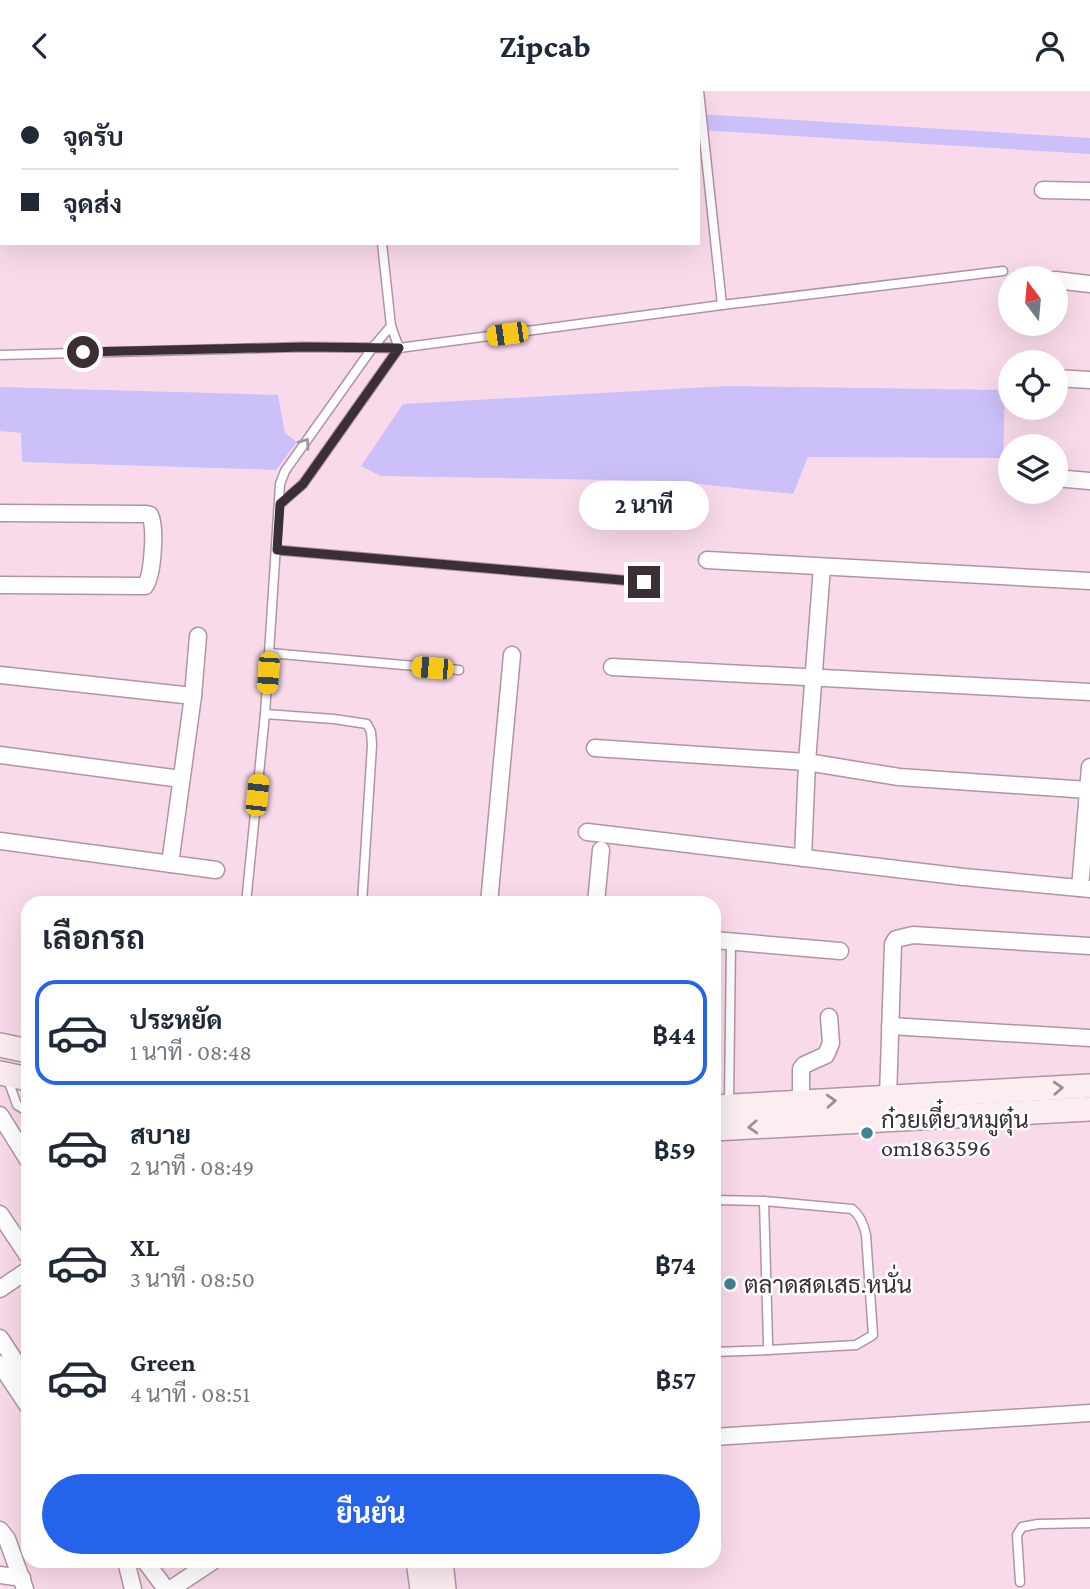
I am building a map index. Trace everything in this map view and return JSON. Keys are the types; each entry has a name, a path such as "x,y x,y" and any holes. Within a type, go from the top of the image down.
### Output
{"main road":[{"path":"0,1045 21,1050"},
{"path":"721,1129 1090,1109 1089,1086 722,1107"},
{"path":"419,1568 422,1589"},
{"path":"442,1568 444,1589"}],"street":[{"path":"1043,190 1090,191"},
{"path":"1068,281 1090,283"},
{"path":"1068,379 1090,380"},
{"path":"1068,479 1090,481"},
{"path":"0,513 146,513 150,515 153,524 151,571 145,586 0,585"},
{"path":"707,560 1090,581"},
{"path":"803,858 807,762 822,567"},
{"path":"170,864 193,696 198,636"},
{"path":"490,896 512,655"},
{"path":"612,667 1090,692"},
{"path":"0,675 193,696"},
{"path":"595,748 807,762 899,777 1088,790"},
{"path":"0,755 181,779"},
{"path":"587,832 1085,888 1090,767"},
{"path":"0,841 216,870"},
{"path":"597,896 601,849"},
{"path":"888,1097 893,944 900,937 944,936 1090,946"},
{"path":"721,940 840,951"},
{"path":"801,1103 801,1069 826,1055 831,1042 829,1017"},
{"path":"890,1026 1090,1038"},
{"path":"0,1115 21,1149"},
{"path":"0,1214 21,1246"},
{"path":"0,1289 21,1275"},
{"path":"0,1338 21,1367"},
{"path":"0,1364 21,1396"},
{"path":"721,1437 1090,1413"},
{"path":"0,1530 7,1539 23,1584"},
{"path":"131,1568 133,1589"},
{"path":"151,1568 169,1589 202,1568"},
{"path":"0,1575 23,1584"}],"lane":[{"path":"700,113 722,305"},
{"path":"382,245 391,326 399,348"},
{"path":"0,355 399,348 998,272"},
{"path":"247,896 270,653 280,484 285,471 373,347 391,326"},
{"path":"280,504 303,484 399,348"},
{"path":"277,550 644,582"},
{"path":"270,653 459,670"},
{"path":"265,714 367,724 372,745 362,896"},
{"path":"722,1107 731,941"},
{"path":"11,1076 11,1092 21,1108"},
{"path":"721,1200 852,1209 857,1213 866,1235 873,1335 856,1345 721,1352"},
{"path":"764,1201 768,1350"},
{"path":"1020,1582 1017,1535 1021,1527 1090,1523"}],"shaded area":[{"path":"726,386 998,390 998,420 1004,420 1004,434 998,434 998,458 808,457 793,494 672,481 381,476 361,466 403,404"},
{"path":"0,387 278,395 285,433 297,442 276,470 22,462 21,433 0,431"}],"waterway":[{"path":"700,122 1090,146"}],"place":[{"name":"ก๋วยเตี๋ยวหมูตุ๋น om1863596","path":"867,1133"},
{"name":"ตลาดสดเสธ.หนั่น","path":"730,1284"}],"route":[{"path":"83,352 304,347 399,348 303,484 280,504 277,550 644,582"}]}
